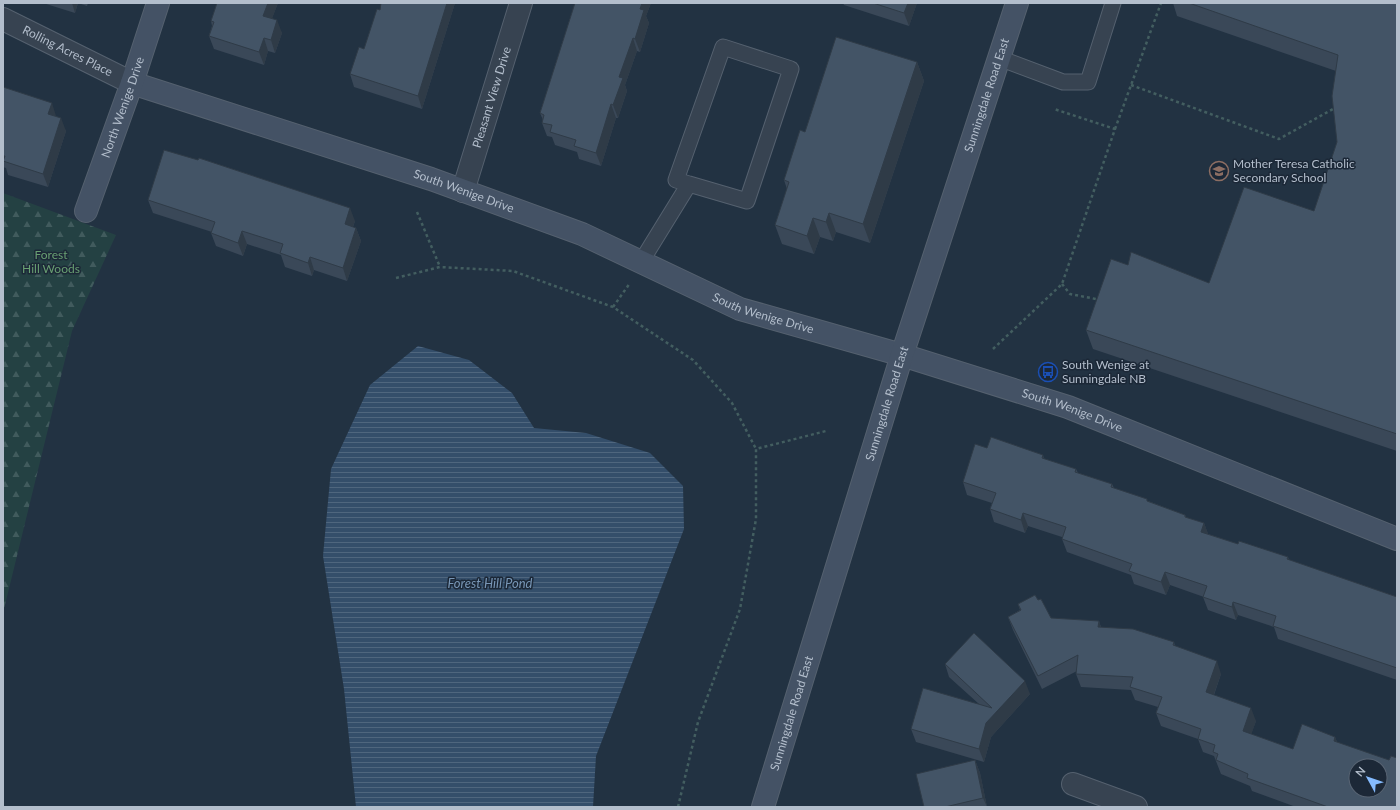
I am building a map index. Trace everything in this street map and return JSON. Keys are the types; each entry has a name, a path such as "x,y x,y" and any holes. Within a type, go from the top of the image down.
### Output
{"street":[{"name":"North Wenige Drive","path":"86,211 132,83 158,3"},
{"name":"Pleasant View Drive","path":"462,191 521,3"},
{"name":"Sunningdale Road East","path":"763,807 902,355 1017,3"},
{"name":"Rolling Acres Place","path":"3,19 132,83"},
{"name":"South Wenige Drive","path":"132,83 431,179 582,234 740,309 902,355 1068,407 1397,540"},
{"path":"1073,784 1136,807"}],"lane":[{"path":"999,58 1063,82 1088,82 1113,3"},
{"path":"723,47 791,69 747,201 689,184 676,180 723,47"},
{"path":"641,262 689,184"}],"path":[{"path":"993,349 1062,284 1115,129 1161,3"},
{"path":"1131,86 1279,139 1333,109"},
{"path":"1054,109 1115,129"},
{"path":"418,212 440,267"},
{"path":"613,307 626,291 641,262"},
{"path":"396,278 440,267 513,271 613,307 693,360 732,403 756,449 756,519 740,609 698,722 678,807"},
{"path":"1062,284 1070,294 1096,299"},
{"path":"756,449 826,432"}],"green space":[{"name":"Forest Hill Woods","path":"3,193 116,235 72,331 3,613"}],"water":[{"name":"Forest Hill Pond","path":"418,346 469,360 512,393 534,428 586,433 650,453 683,486 684,529 596,756 593,807 356,807 344,689 323,556 331,469 370,385"}],"building":[{"path":"217,3 268,3 263,16 277,20 271,40 264,38 259,52 209,36 214,22 211,21"},
{"path":"381,3 447,3 418,96 350,74 359,47 364,49 377,9 380,10"},
{"path":"575,3 642,3 640,9 644,10 635,39 633,38 619,77 623,78 613,105 611,104 596,153 574,146 576,140 550,132 552,125 542,123 544,115 540,113"},
{"path":"873,3 908,3 904,13"},
{"path":"1189,3 1397,3 1397,434 1086,330 1111,259 1128,265 1131,252 1209,283 1244,187 1314,211 1337,142 1332,96 1338,55"},
{"path":"836,37 917,62 863,224 829,213 826,222 813,218 807,236 775,225 789,182 784,180 800,130 805,132"},
{"path":"3,87 52,103 48,114 61,118 43,174 3,161 5,156 3,156"},
{"path":"164,150 198,160 199,158 350,208 345,224 356,228 343,268 310,257 308,263 280,253 283,244 242,231 238,243 211,233 215,222 148,200"},
{"path":"991,437 1043,455 1042,458 1076,469 1075,472 1112,484 1111,487 1147,499 1147,501 1185,515 1185,517 1204,523 1201,532 1238,544 1239,541 1288,557 1287,559 1397,597 1397,668 1273,626 1276,616 1233,602 1232,607 1203,597 1207,586 1165,572 1161,582 1129,571 1132,564 1062,539 1066,527 1023,513 1021,520 990,509 996,493 963,482 975,444 987,448"},
{"path":"1035,595 1038,600 1041,599 1051,618 1099,621 1098,627 1133,629 1174,642 1173,645 1217,661 1206,692 1251,708 1243,731 1293,749 1302,724 1335,737 1334,741 1383,758 1348,758 1348,798 1388,798 1388,760 1391,756 1397,758 1397,807 1328,807 1247,778 1248,774 1216,760 1218,754 1213,752 1215,745 1198,739 1201,729 1156,713 1162,697 1130,687 1133,677 1076,674 1078,655 1038,676 1008,617 1021,610 1018,604"},
{"path":"974,633 1025,681 986,723 979,749 911,729 923,688 992,708 945,664"},
{"path":"975,760 983,798 945,807 924,807 916,774"}],"place":[{"name":"Mother Teresa Catholic Secondary School","path":"1219,171"},
{"name":"South Wenige at Sunningdale NB","path":"1048,372"}]}
